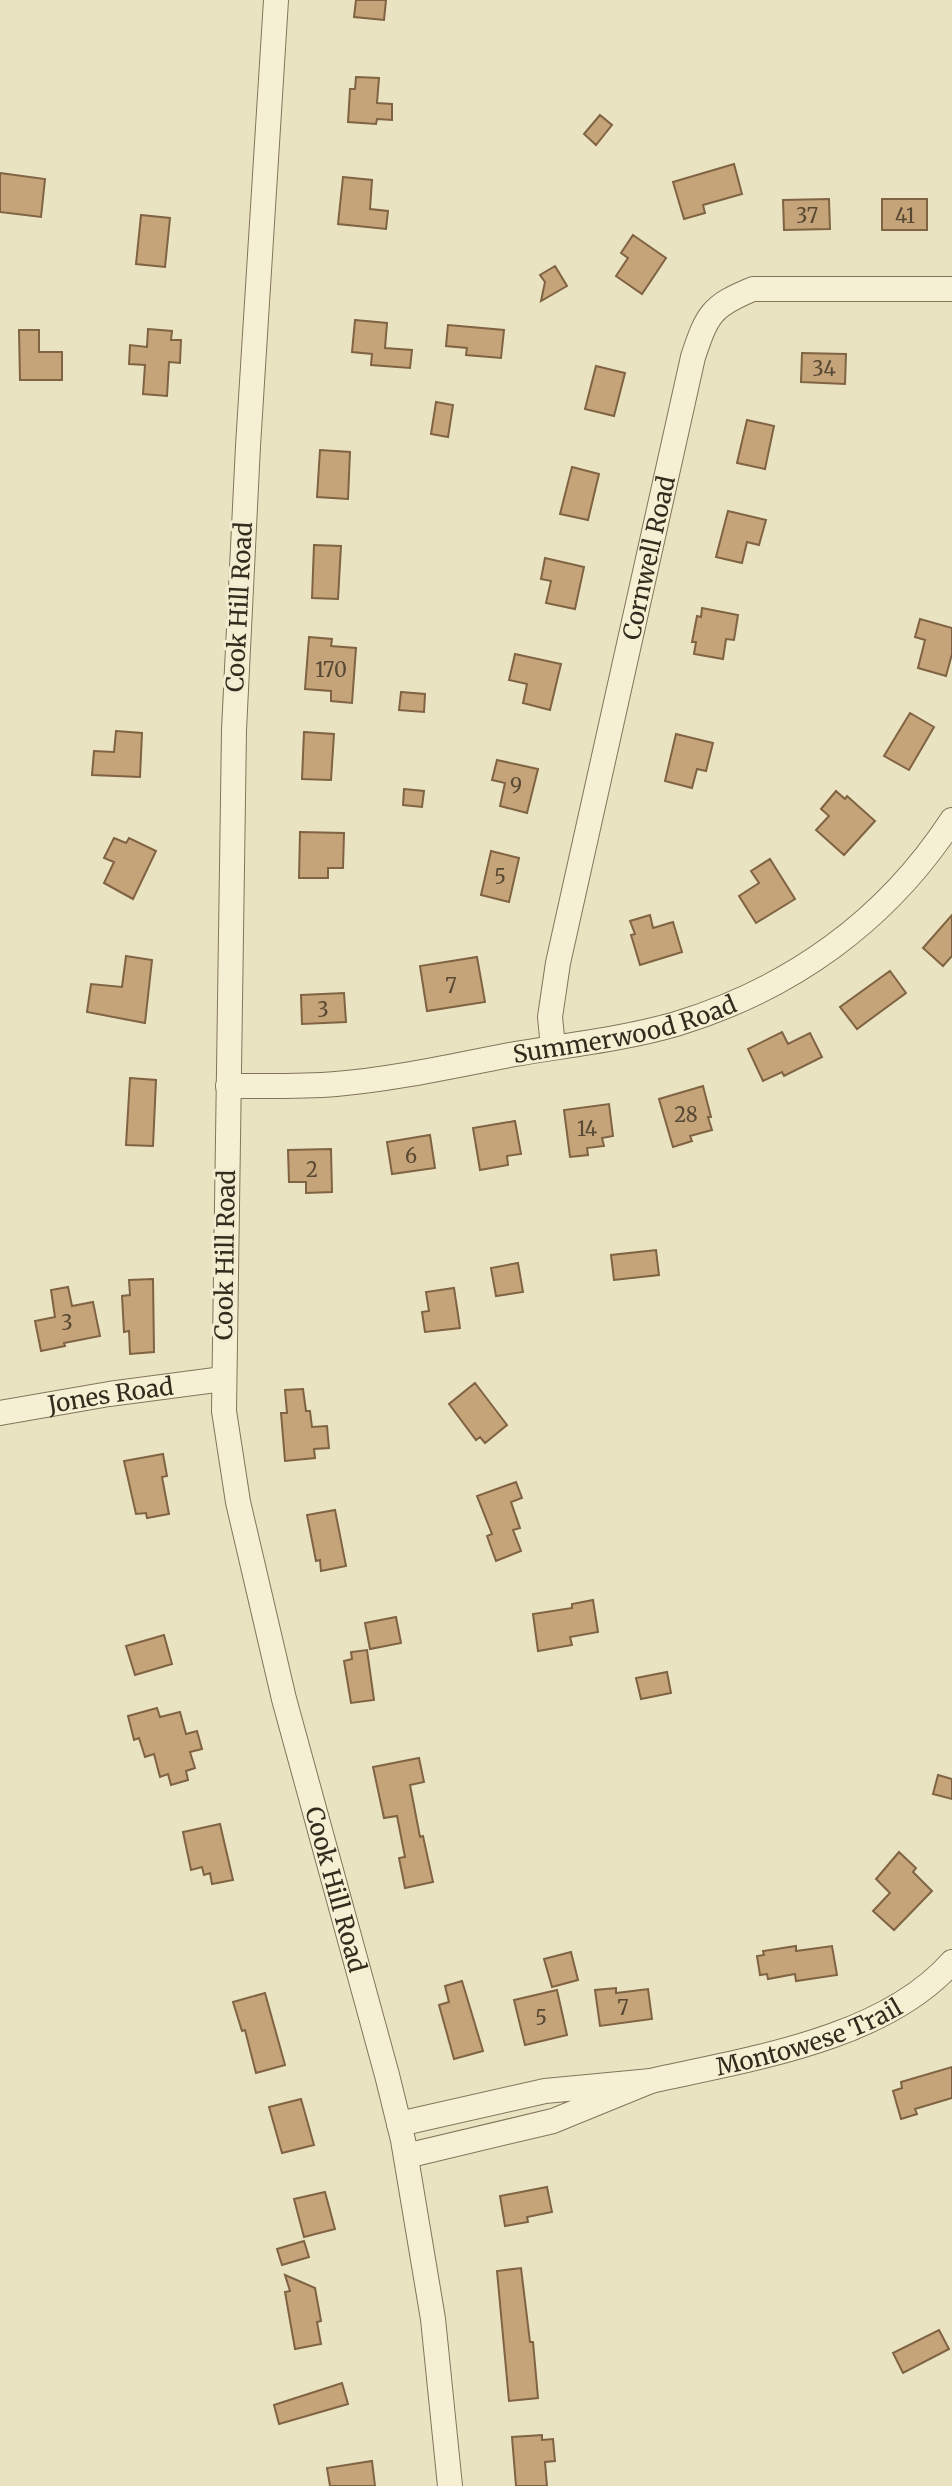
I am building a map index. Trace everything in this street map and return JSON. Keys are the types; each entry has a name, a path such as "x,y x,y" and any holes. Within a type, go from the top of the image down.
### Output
{"street":[{"name":"Cook Hill Road","path":"276,0 237,631 224,1411 238,1502 284,1699 406,2156 433,2319 450,2486"},
{"name":"Cornwell Road","path":"553,1047 550,1017 558,963 690,372 705,321 729,299 753,289 952,289"},
{"name":"Summerwood Road","path":"228,1086 339,1084 674,1024 727,1006 814,961 901,888 952,820"},
{"name":"Jones Road","path":"0,1413 95,1396 223,1379"},
{"name":"Montowese Trail","path":"399,2124 535,2093 651,2081 838,2035 874,2019 950,1969"},
{"name":"Montowese Trail","path":"406,2156 553,2121 651,2081"}],"building":[{"path":"356,0 386,0 384,20 354,17"},
{"path":"356,77 379,78 377,103 392,104 392,120 377,119 376,124 348,122 350,89 355,89"},
{"path":"600,115 612,125 596,145 584,134"},
{"path":"734,164 742,194 703,205 705,213 684,219 673,182"},
{"path":"0,173 45,179 41,217 0,212"},
{"path":"343,177 372,180 370,209 388,211 386,229 338,224"},
{"path":"829,199 830,229 784,230 783,200"},
{"path":"882,199 927,199 927,230 882,230"},
{"path":"141,215 170,218 165,267 136,264"},
{"path":"633,235 666,258 642,294 616,276 628,258 621,253"},
{"path":"555,266 567,286 541,301 545,282 540,275"},
{"path":"355,320 387,323 385,348 412,350 410,368 371,365 372,354 352,352"},
{"path":"448,325 504,330 501,358 466,355 467,348 446,346"},
{"path":"148,329 172,331 171,340 181,340 180,363 169,362 167,396 143,394 145,365 129,364 130,345 147,347"},
{"path":"19,330 39,330 39,352 62,352 62,380 20,380"},
{"path":"802,353 846,354 845,384 801,382"},
{"path":"596,366 625,373 614,416 585,409"},
{"path":"436,402 453,405 448,437 431,434"},
{"path":"747,420 774,426 765,469 737,463"},
{"path":"320,450 350,452 348,499 317,497"},
{"path":"572,467 599,474 588,520 560,514"},
{"path":"728,511 766,520 759,545 747,542 742,563 716,557"},
{"path":"314,545 341,546 338,599 312,598"},
{"path":"545,558 584,567 575,609 546,603 551,581 541,579"},
{"path":"702,608 738,615 734,640 726,639 723,659 694,654 696,642 692,642 697,616 701,617"},
{"path":"920,619 952,628 952,654 946,676 918,668 925,640 915,637"},
{"path":"309,637 332,639 331,646 356,648 352,703 331,701 331,691 305,689"},
{"path":"515,654 561,664 550,710 523,703 527,684 509,680"},
{"path":"401,692 425,694 424,712 399,710"},
{"path":"910,713 934,727 909,770 884,756"},
{"path":"116,731 142,733 140,777 92,775 94,751 114,752"},
{"path":"304,732 334,734 331,780 302,779"},
{"path":"676,734 713,743 706,771 697,769 692,788 665,781"},
{"path":"497,760 538,769 527,813 500,806 505,783 492,780"},
{"path":"404,789 424,791 422,807 403,805"},
{"path":"836,791 845,799 847,796 875,821 844,855 816,830 829,816 821,809"},
{"path":"300,832 344,833 343,868 328,868 328,878 299,878"},
{"path":"114,838 126,843 129,838 156,851 133,899 104,883 114,862 104,858"},
{"path":"491,851 519,858 509,902 481,895"},
{"path":"770,859 795,899 756,923 739,896 759,883 751,871"},
{"path":"650,915 653,928 673,922 682,952 640,965 630,921"},
{"path":"952,915 952,956 943,966 923,948"},
{"path":"126,956 152,960 145,1023 87,1012 91,984 122,987"},
{"path":"477,957 485,1002 427,1011 420,966"},
{"path":"890,971 906,993 857,1029 840,1007"},
{"path":"344,993 346,1022 302,1024 301,995"},
{"path":"782,1032 788,1044 810,1033 822,1057 784,1076 782,1072 763,1081 748,1049"},
{"path":"130,1078 156,1080 153,1146 126,1145"},
{"path":"703,1086 712,1130 690,1136 692,1141 673,1147 659,1099"},
{"path":"609,1104 613,1136 602,1138 604,1146 587,1148 588,1155 570,1157 564,1110"},
{"path":"515,1121 521,1154 507,1156 508,1165 480,1170 473,1128"},
{"path":"430,1135 435,1168 392,1174 387,1142"},
{"path":"331,1149 332,1192 306,1193 306,1182 289,1182 288,1150"},
{"path":"656,1250 659,1275 614,1280 611,1255"},
{"path":"518,1263 523,1292 496,1296 491,1268"},
{"path":"153,1279 154,1352 130,1354 129,1331 124,1332 122,1296 130,1295 129,1280"},
{"path":"68,1287 72,1306 93,1302 100,1336 41,1351 35,1321 55,1317 51,1290"},
{"path":"454,1288 460,1328 425,1332 422,1312 429,1311 426,1292"},
{"path":"475,1383 507,1425 485,1443 480,1437 476,1440 449,1404"},
{"path":"303,1389 312,1427 327,1426 329,1448 314,1449 315,1458 285,1461 281,1413 287,1413 285,1390"},
{"path":"163,1454 167,1476 162,1477 169,1514 147,1518 146,1513 136,1514 124,1461"},
{"path":"516,1482 522,1498 511,1502 520,1528 513,1530 521,1551 496,1561 487,1536 492,1534 477,1496"},
{"path":"335,1510 346,1566 321,1571 320,1560 316,1561 307,1515"},
{"path":"593,1600 598,1632 570,1637 572,1645 538,1651 533,1614 572,1608 572,1604"},
{"path":"396,1617 401,1643 370,1649 365,1623"},
{"path":"164,1635 172,1664 135,1675 126,1646"},
{"path":"367,1650 374,1700 351,1703 344,1661 352,1659 351,1652"},
{"path":"667,1672 671,1693 641,1699 636,1678"},
{"path":"157,1708 160,1717 180,1712 186,1734 197,1731 202,1749 190,1752 195,1768 186,1771 188,1780 171,1785 168,1774 160,1777 154,1754 145,1757 139,1738 134,1740 128,1716"},
{"path":"419,1758 424,1782 410,1785 433,1882 405,1888 399,1858 405,1857 397,1816 384,1818 373,1767"},
{"path":"938,1775 952,1779 952,1799 933,1794"},
{"path":"220,1824 233,1880 212,1884 210,1873 204,1875 202,1867 191,1870 183,1832"},
{"path":"899,1852 916,1868 913,1872 932,1891 894,1930 873,1911 890,1893 876,1879"},
{"path":"796,1946 796,1951 832,1946 837,1975 796,1981 795,1974 768,1979 767,1974 760,1975 757,1956 764,1955 763,1951"},
{"path":"571,1952 578,1980 552,1987 544,1959"},
{"path":"462,1981 483,2051 454,2059 439,2005 449,2002 445,1986"},
{"path":"616,1988 616,1993 648,1989 652,2019 600,2026 595,1990"},
{"path":"557,1990 567,2035 525,2045 514,2000"},
{"path":"265,1993 285,2065 256,2073 245,2030 242,2031 233,2002"},
{"path":"952,2067 952,2098 915,2109 917,2114 901,2119 893,2091 902,2088 901,2082"},
{"path":"301,2099 314,2145 282,2153 269,2107"},
{"path":"547,2187 552,2212 527,2217 528,2222 505,2226 500,2196"},
{"path":"325,2192 335,2229 304,2237 294,2199"},
{"path":"304,2241 309,2257 282,2265 277,2249"},
{"path":"521,2268 538,2398 509,2401 497,2271"},
{"path":"285,2275 315,2288 321,2321 317,2322 321,2344 295,2349 285,2292 290,2291"},
{"path":"939,2330 949,2349 903,2373 893,2353"},
{"path":"342,2383 348,2404 279,2424 274,2405"},
{"path":"542,2435 542,2440 553,2439 555,2461 545,2462 547,2486 516,2486 512,2437"},
{"path":"372,2461 375,2486 330,2486 327,2468"}]}
